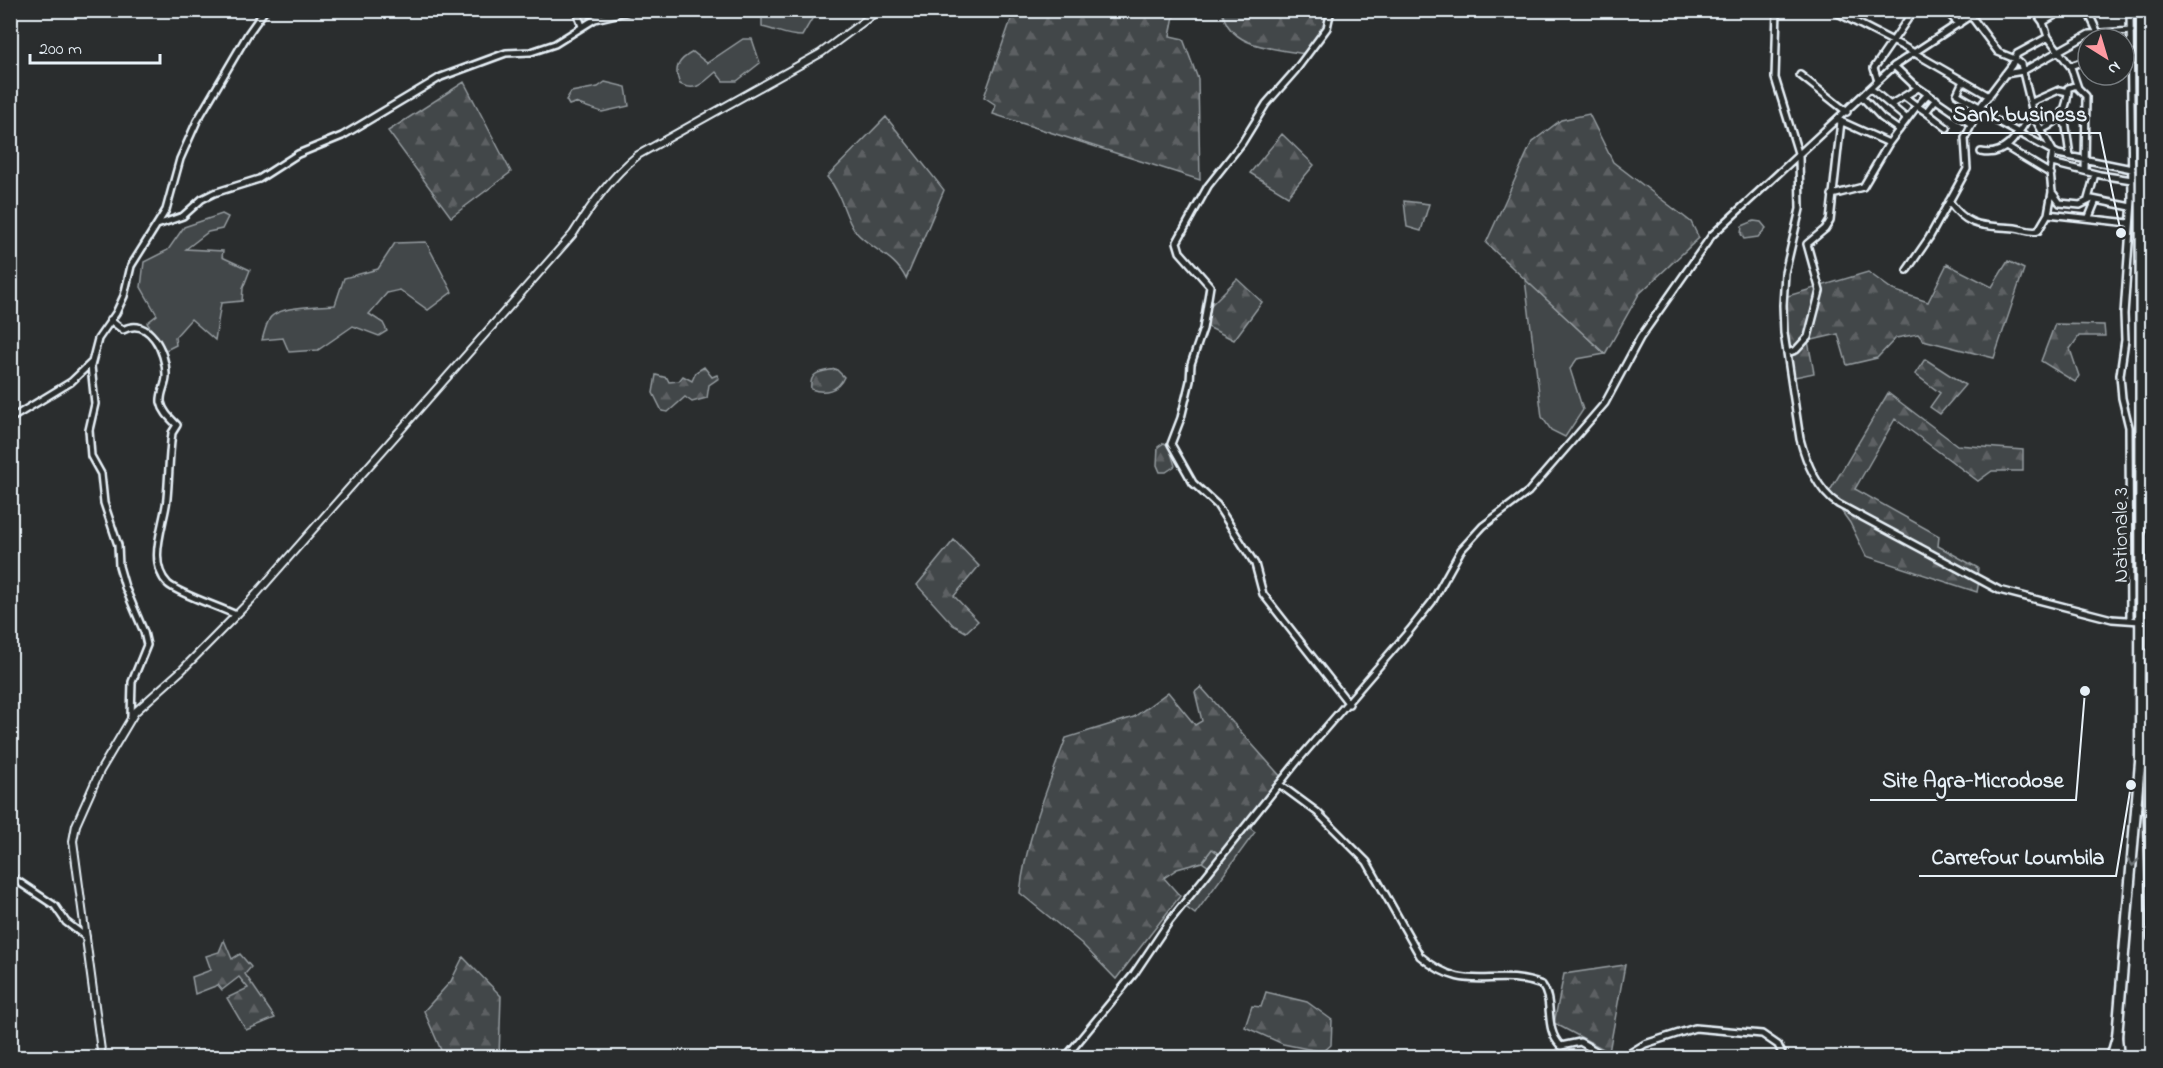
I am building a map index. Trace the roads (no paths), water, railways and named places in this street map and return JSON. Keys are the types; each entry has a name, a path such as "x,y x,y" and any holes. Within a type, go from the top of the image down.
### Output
{"main road":[{"name":"Nationale 3","path":"2141,10 2146,298"},
{"name":"Nationale 3","path":"2147,10 2146,655 2152,937"},
{"name":"Nationale 3","path":"2119,1058 2117,1037 2140,762 2146,655 2140,621 2146,418"},
{"path":"2112,1058 2117,1037"}],"street":[{"path":"131,717 132,682 147,645 144,632 125,587 119,566 118,545 104,503 101,474 91,456 89,430 95,404 92,362 98,339 124,296 131,266 166,210 174,178 197,121 248,34 265,10"},
{"path":"576,10 582,26"},
{"path":"155,225 183,216 202,199 214,193 259,179 298,154 342,136 403,102 432,82 506,53 531,52 555,44 595,19 634,10"},
{"path":"102,1058 74,855 76,825 100,771 131,717 236,615 573,234 603,188 619,170 652,147 821,53 879,10"},
{"path":"1331,10 1327,28 1294,72 1266,104 1242,143 1208,186 1177,242 1180,252 1210,286 1203,329 1191,364 1181,418 1171,444 1193,483 1217,505 1255,564 1263,594 1349,704"},
{"path":"1777,10 1776,78 1799,156 1800,209 1788,254 1783,296 1783,322 1804,453 1821,487 1833,501 1990,586 2112,619 2140,621"},
{"path":"1832,10 1989,96"},
{"path":"1878,81 1874,68 1914,10"},
{"path":"1945,10 1959,24"},
{"path":"1065,1058 1134,974 1169,922 1279,784 1349,704 1432,602 1461,550 1483,526 1528,492 1605,403 1640,339 1713,235 1839,121 1894,66 1979,10"},
{"path":"2034,10 2043,21 2048,37 2071,67 2076,82"},
{"path":"2087,10 2095,27"},
{"path":"2130,10 2131,27"},
{"path":"2043,21 2064,11"},
{"path":"1971,16 1998,52 2015,59 2023,71 2032,102 2032,112 2019,134 2006,147 1997,152 1981,152"},
{"path":"1906,270 1929,238 1966,169 1965,138 1980,107 2019,53 2048,37"},
{"path":"2004,74 2023,71 2076,44"},
{"path":"2071,67 2076,65"},
{"path":"1894,66 1918,88 1971,124"},
{"path":"1800,75 1847,112"},
{"path":"1963,81 1957,94 2019,134 2070,156 2132,169"},
{"path":"2070,156 2064,113 2069,87 2076,85"},
{"path":"2079,87 2086,96 2085,171"},
{"path":"2130,620 2129,427 2122,398 2120,375 2125,340 2129,223 2132,207 2132,87"},
{"path":"1890,105 1905,98 1918,88"},
{"path":"1870,89 1907,119"},
{"path":"2032,102 2059,90 2068,92"},
{"path":"1832,195 1863,187 1889,143 1928,94"},
{"path":"1862,97 1882,118 1899,130"},
{"path":"1905,98 1947,128"},
{"path":"1926,112 1936,99"},
{"path":"1897,102 1897,109"},
{"path":"1949,201 1958,213 1984,228 2014,228 2037,232 2048,214 2052,192 2050,174 2054,151 2032,112"},
{"path":"2043,129 2064,113"},
{"path":"1965,119 1974,117"},
{"path":"1839,121 1889,143"},
{"path":"1787,353 1802,345 1811,330 1820,291 1808,244 1828,226 1839,121"},
{"path":"2006,147 2050,174"},
{"path":"2052,163 2095,174 2132,180"},
{"path":"2052,192 2057,202 2080,205 2088,199 2095,174"},
{"path":"2088,199 2132,207"},
{"path":"2089,217 2096,200"},
{"path":"2071,215 2073,205"},
{"path":"2048,214 2129,223"},
{"path":"110,320 123,330 129,326 145,329 156,341 167,375 161,394 163,410 177,425 172,433 166,507 160,528 160,571 169,584 179,591 236,615"},
{"path":"10,419 71,382 92,362"},
{"path":"1279,784 1323,818 1367,862 1420,956 1433,967 1459,978 1474,980 1518,978 1542,985 1549,1001 1550,1024 1560,1046 1580,1042 1608,1058"},
{"path":"10,876 55,906 66,922 86,937"},
{"path":"1622,1058 1645,1044 1695,1028 1762,1034 1778,1045 1784,1058"}],"waterway":[{"path":"2152,525 2152,648"}],"place":[{"name":"Sank business","path":"2121,233"},
{"name":"Site Agra-Microdose","path":"2085,691"},
{"name":"Carrefour Loumbila","path":"2131,785"}]}
